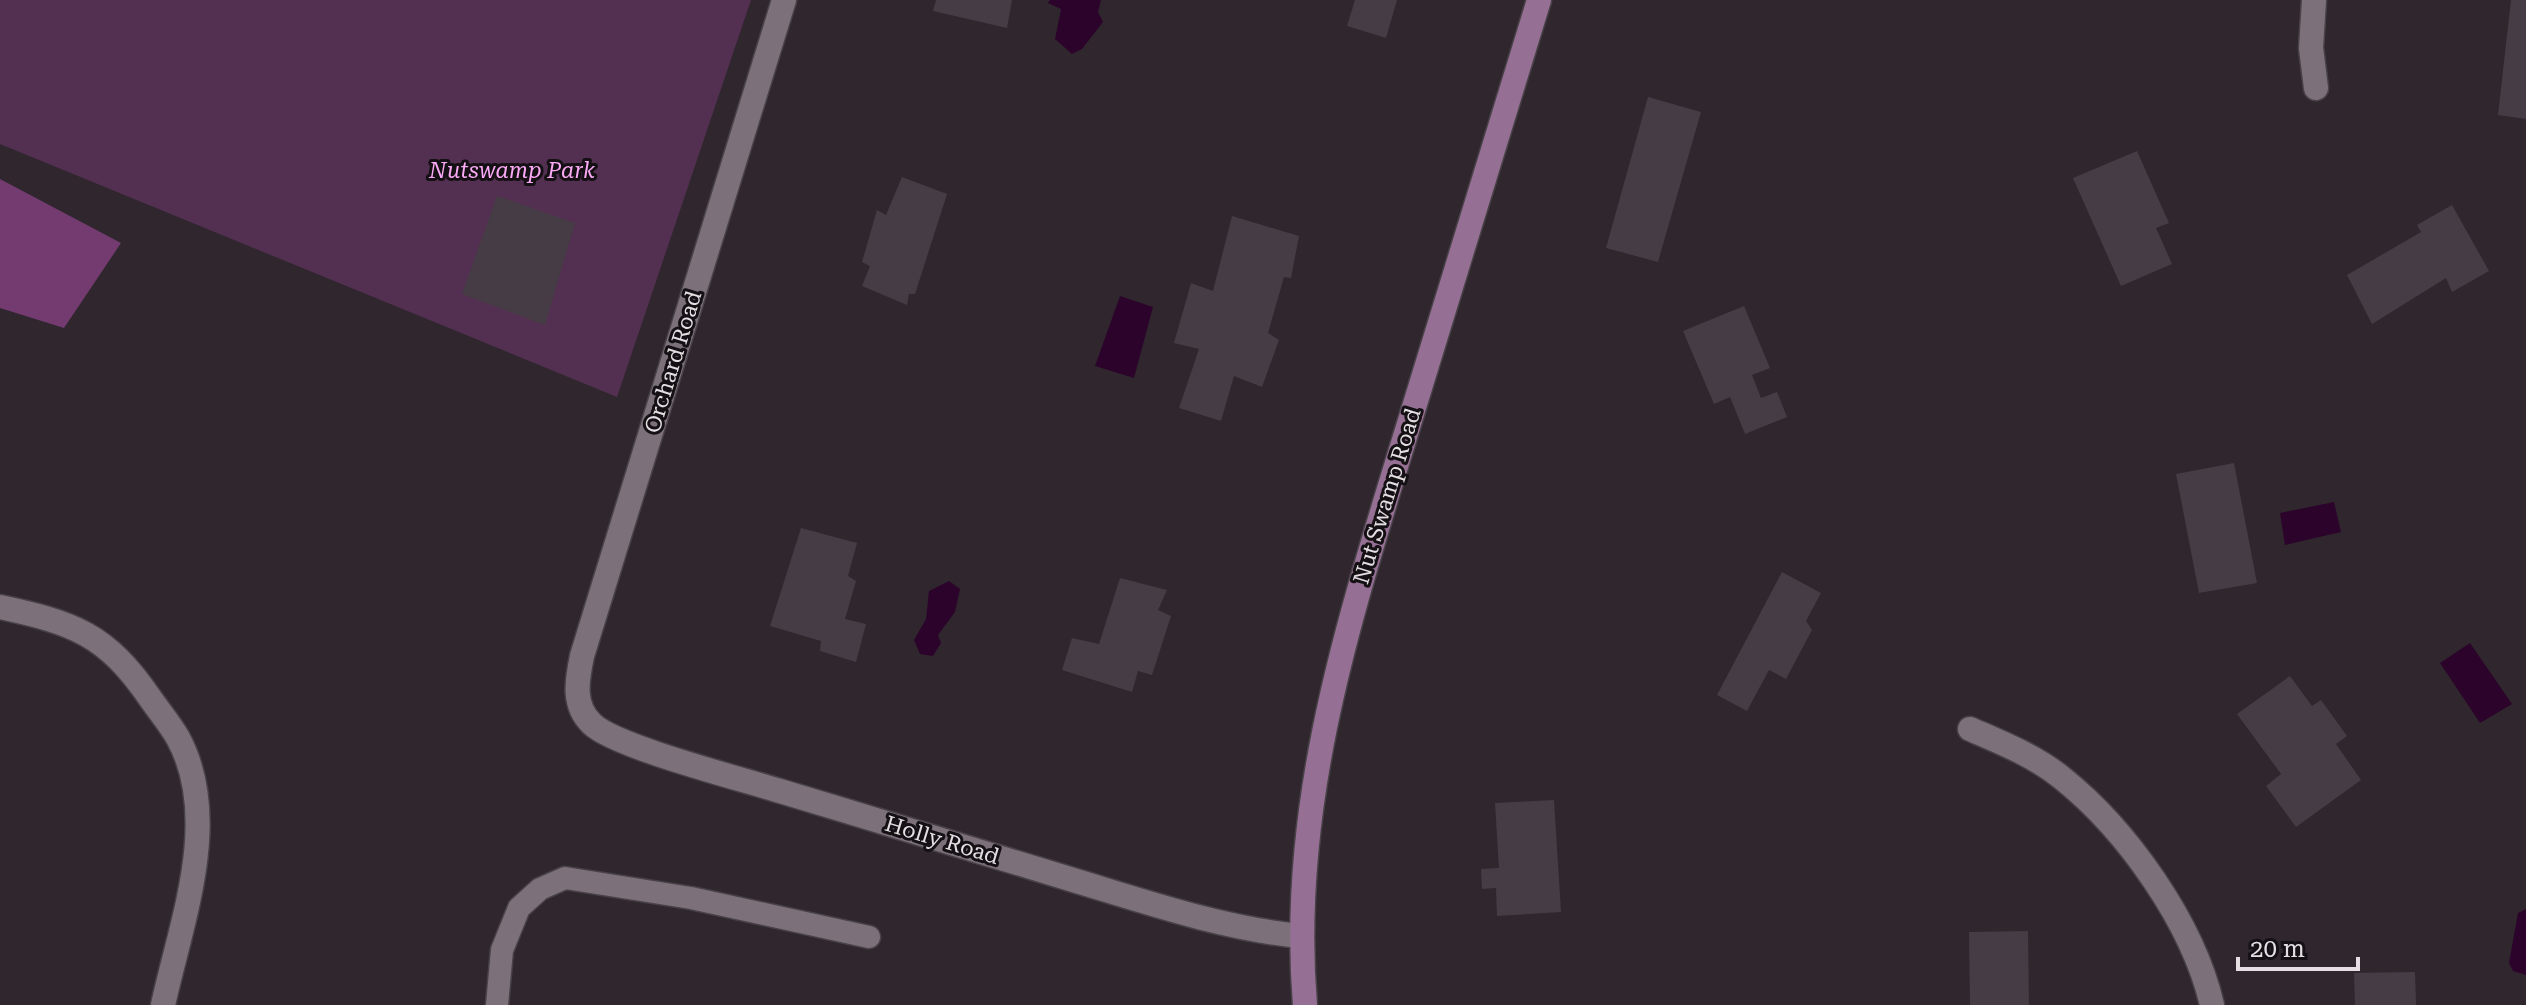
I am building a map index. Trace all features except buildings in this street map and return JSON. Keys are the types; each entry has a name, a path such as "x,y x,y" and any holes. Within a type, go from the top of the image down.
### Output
{"main road":[{"name":"Nut Swamp Road","path":"1305,1005 1299,936 1309,818 1340,650 1539,0"}],"street":[{"name":"Orchard Road","path":"591,723 580,707 575,685 582,656 784,0"},
{"path":"2314,0 2311,48 2316,88"},
{"path":"0,607 85,631 112,649 133,672 179,739 191,778 197,821 195,863 163,1005"},
{"name":"Holly Road","path":"591,723 606,734 702,767 1171,910 1255,931 1299,936"},
{"path":"1970,729 2031,756 2061,777 2101,813 2179,921 2205,974 2212,1005"}],"lane":[{"path":"497,1005 502,950 519,908 540,889 565,878 691,898 869,937"}],"green space":[{"name":"Nutswamp Park","path":"0,0 751,0 617,397 0,144"}],"shaded area":[{"path":"1050,0 1101,0 1098,12 1103,22 1082,49 1072,54 1055,39 1061,9 1048,3"},
{"path":"0,179 121,243 64,328 0,308"},
{"path":"1120,296 1153,307 1134,378 1095,366"},
{"path":"2334,502 2341,532 2285,545 2280,513"},
{"path":"949,581 960,589 955,612 938,635 941,643 933,656 920,654 914,640 926,619 929,591"},
{"path":"2470,643 2512,704 2480,723 2440,663"},
{"path":"2526,909 2526,975 2513,971 2509,963 2518,913"}]}
